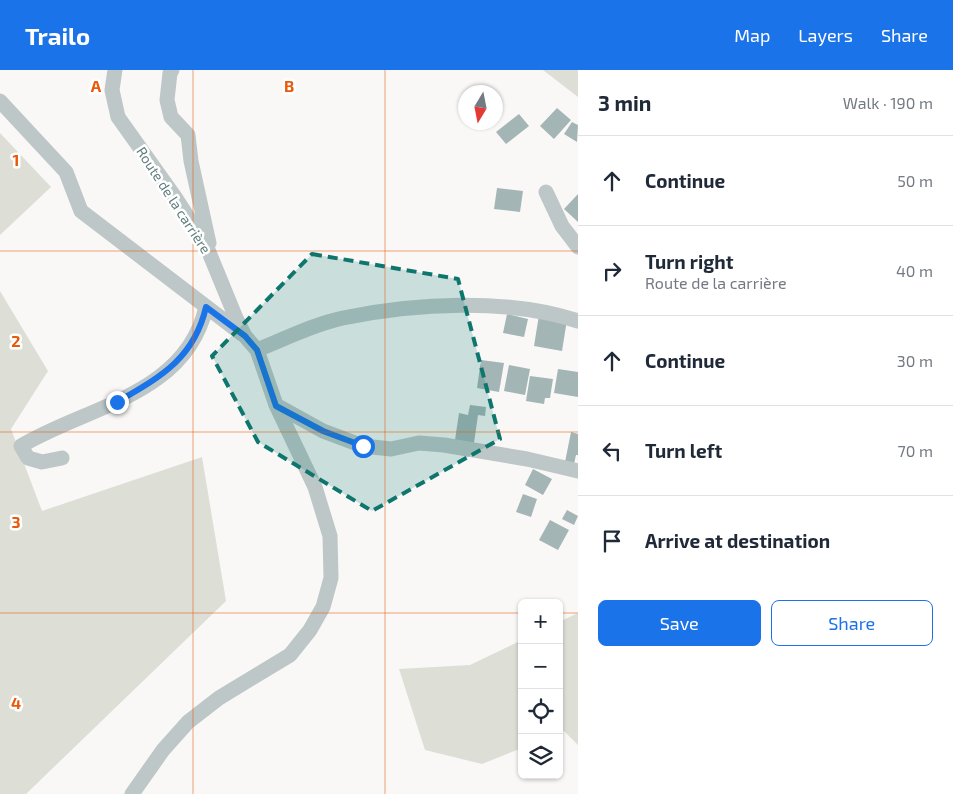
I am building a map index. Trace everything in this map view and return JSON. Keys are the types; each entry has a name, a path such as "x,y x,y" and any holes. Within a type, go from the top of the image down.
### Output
{"street":[{"name":"Route de la carrière","path":"115,70 112,90 118,117 206,245 245,336 257,350 276,406 315,487 330,536 331,578 323,607 310,630 290,655 219,698 188,722 163,750 132,794"},
{"path":"172,70 167,100 171,117 188,135 191,161 212,260"},
{"path":"0,101 66,172 81,211 245,336"},
{"path":"546,192 562,226 578,247"},
{"path":"62,458 42,462 28,458 22,446 38,436 117,402 160,377 182,357 204,319 206,307"},
{"path":"257,350 342,318 418,308 504,307 554,314 578,321"},
{"path":"276,406 323,431 363,446 390,448 419,443 444,445 527,459 578,471"}],"highlighted area":[{"path":"312,254 458,279 500,439 372,511 258,442 212,356"}],"shaded area":[{"path":"543,70 578,70 578,97"},
{"path":"0,133 51,187 0,235"},
{"path":"0,291 48,371 11,429 42,511 202,457 226,601 26,794 0,794"},
{"path":"578,613 578,745 563,731 563,620"},
{"path":"518,642 518,750 482,764 425,750 399,669 470,665"}],"building":[{"path":"557,108 571,120 554,139 540,126"},
{"path":"519,114 529,126 506,144 496,132 503,130 503,127"},
{"path":"572,122 578,125 577,142 564,134"},
{"path":"497,188 523,191 520,212 494,209"},
{"path":"578,194 578,222 564,209"},
{"path":"507,314 528,319 524,337 503,333"},
{"path":"539,315 567,320 562,351 534,346"},
{"path":"481,360 504,363 499,392 477,388"},
{"path":"509,365 530,369 525,395 504,391"},
{"path":"558,369 578,372 578,397 554,393"},
{"path":"530,376 553,379 550,398 545,398 544,404 526,401"},
{"path":"470,405 486,407 485,416 478,415 474,443 455,440 459,413 468,415"},
{"path":"571,432 578,434 578,455 576,455 574,464 565,462"},
{"path":"533,469 552,479 543,495 525,485"},
{"path":"523,494 537,499 531,517 516,512"},
{"path":"567,510 578,516 574,525 562,519"},
{"path":"550,520 569,530 558,550 539,540"}],"route":[{"path":"117,402 160,377 182,357 204,319 206,307 245,336 257,350 276,406 323,431 363,446"}]}
